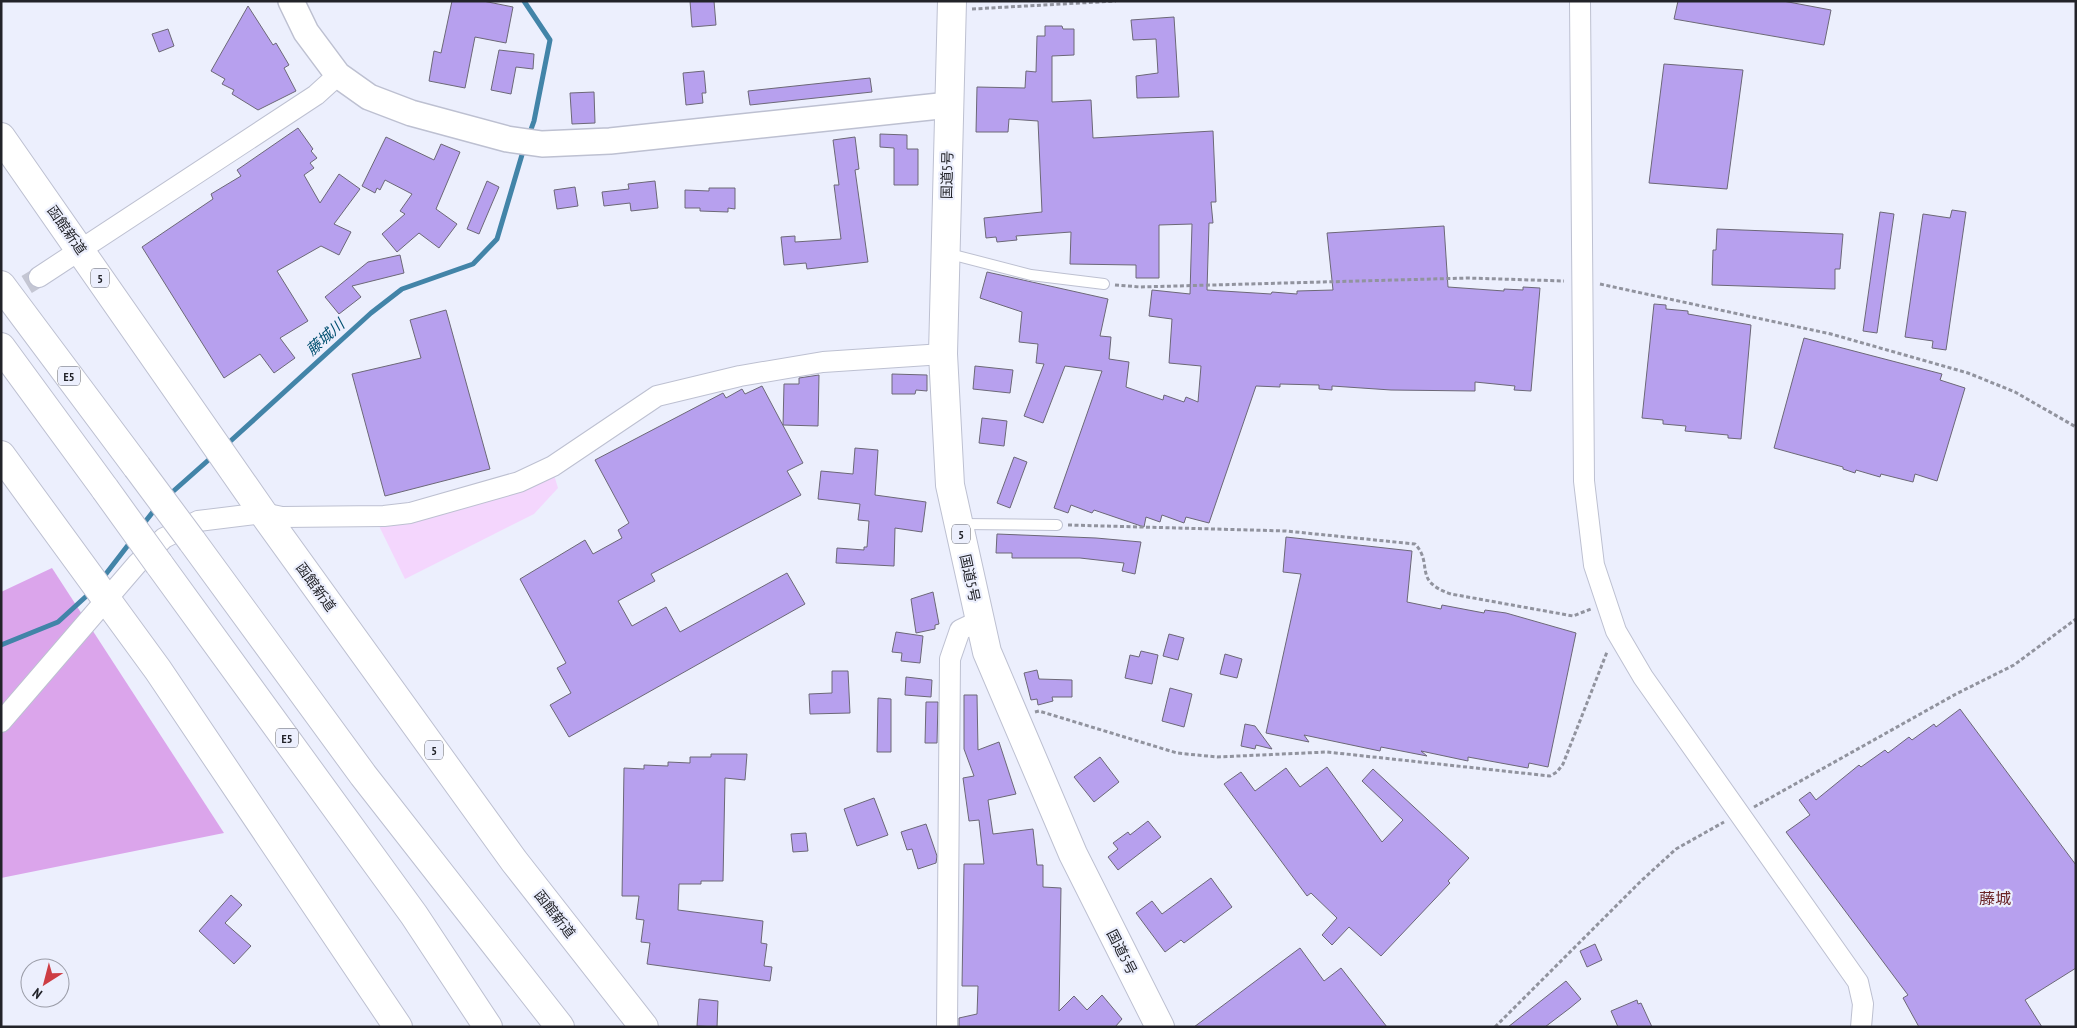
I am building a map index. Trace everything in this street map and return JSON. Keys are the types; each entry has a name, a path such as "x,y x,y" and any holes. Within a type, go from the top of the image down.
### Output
{"highway":[{"name":"国道5号","path":"952,6 943,354 950,485 987,652 1073,854 1160,1027"},
{"name":"函館新道","path":"1,137 263,513 514,861 644,1027"},
{"name":"E5","path":"1,285 192,541 363,775 560,1027"},
{"name":"E5","path":"1,347 414,914 488,1027"},
{"path":"1,455 158,670 398,1027"}],"street":[{"path":"291,1 306,32 338,75 369,97 428,118 507,139 542,144 610,142 949,105"},
{"path":"1580,1 1584,481 1594,565 1616,630 1643,677 1858,982 1863,1004 1861,1027"},
{"path":"39,277 316,95 338,75"},
{"path":"1,722 103,596 164,538 198,521 263,513 282,517 384,516 410,513 519,482 553,466 657,396 740,376 824,362 943,354"},
{"path":"947,1027 950,659 960,630 979,621"}],"lane":[{"path":"945,253 1030,275 1104,284"},
{"path":"959,524 1057,525"}],"path":[{"path":"952,6 1116,1"},
{"path":"1104,284 1140,286 1468,278 1582,281 1831,334 1968,373 2015,392 2076,427"},
{"path":"1057,525 1286,531 1415,544 1422,551 1426,577 1439,590 1451,594 1573,616 1606,603"},
{"path":"1495,1027 1634,888 1676,849 1739,814 1769,800 1956,694 2014,666 2076,618"},
{"path":"1016,718 1039,711 1177,753 1217,757 1327,752 1550,776 1557,772 1563,764 1616,630"}],"shaded area":[{"path":"554,475 558,488 534,514 405,579 379,526"},
{"path":"52,568 224,833 1,878 1,592"}],"building":[{"path":"452,1 483,1 513,7 506,43 475,37 465,88 429,81 434,51 441,53"},
{"path":"690,1 714,1 716,25 692,27"},
{"path":"1678,1 1783,1 1831,10 1824,45 1674,19"},
{"path":"248,6 273,45 276,43 289,65 284,68 296,91 258,110 232,94 234,90 222,84 225,79 211,71"},
{"path":"1174,17 1179,97 1137,98 1136,76 1158,73 1156,39 1133,40 1131,20"},
{"path":"1045,26 1062,26 1063,29 1074,29 1074,55 1052,56 1052,102 1091,100 1093,138 1213,131 1216,202 1211,202 1213,223 1209,223 1207,290 1297,294 1297,291 1333,290 1327,233 1444,226 1448,287 1504,291 1504,289 1523,290 1523,287 1540,288 1531,391 1514,390 1515,386 1475,382 1475,391 1391,390 1332,386 1332,390 1319,389 1319,385 1280,384 1280,387 1256,386 1209,523 1186,517 1184,523 1162,515 1160,522 1146,517 1144,527 1094,510 1092,513 1071,505 1068,513 1054,508 1102,371 1065,366 1043,423 1024,416 1044,364 1036,363 1038,344 1019,342 1022,312 980,298 987,272 1108,299 1100,336 1111,337 1109,359 1129,362 1126,387 1163,400 1164,395 1184,402 1186,397 1198,402 1201,366 1169,363 1172,319 1149,316 1152,290 1190,294 1192,224 1159,225 1159,278 1136,278 1136,265 1070,264 1071,232 1016,236 1017,240 997,242 996,237 986,238 984,218 1042,212 1038,121 1009,119 1008,132 976,132 977,87 1025,88 1026,71 1036,72 1037,36 1045,36"},
{"path":"168,29 174,46 159,52 152,34"},
{"path":"499,50 534,54 533,69 516,67 511,94 491,90"},
{"path":"1664,64 1743,70 1727,189 1649,183"},
{"path":"704,71 706,93 702,93 703,103 686,105 683,73"},
{"path":"870,78 872,92 750,105 748,91"},
{"path":"594,92 595,123 572,124 570,93"},
{"path":"298,128 317,158 310,163 314,168 304,175 320,203 339,174 360,189 334,224 351,232 339,255 321,246 277,271 308,321 280,338 295,358 274,373 260,354 224,378 142,247 213,199 211,194 241,176 237,170"},
{"path":"880,134 907,135 907,149 918,149 918,185 894,185 894,148 880,147"},
{"path":"386,137 434,160 441,144 460,152 436,209 457,224 439,248 419,233 397,252 382,234 405,214 400,211 412,194 385,180 380,190 377,188 375,193 362,186"},
{"path":"855,137 859,169 855,170 868,262 807,269 806,263 784,265 781,237 795,236 795,242 841,239 834,185 839,185 833,140"},
{"path":"487,181 499,187 479,234 467,229"},
{"path":"655,181 658,208 631,211 630,203 604,206 602,192 629,189 628,184"},
{"path":"575,187 578,206 557,209 554,190"},
{"path":"709,188 735,188 735,209 728,208 728,212 700,211 700,208 685,208 685,190 709,191"},
{"path":"1952,210 1966,212 1946,350 1932,348 1933,341 1905,337 1923,214 1950,218"},
{"path":"1880,212 1894,214 1877,333 1863,331"},
{"path":"1717,229 1843,234 1840,269 1835,269 1835,289 1712,285 1713,250 1716,250"},
{"path":"400,255 404,273 352,286 361,297 339,314 325,297 368,262"},
{"path":"1654,304 1666,305 1666,309 1688,311 1688,314 1751,325 1741,439 1728,438 1728,435 1685,431 1686,426 1663,424 1663,420 1642,418"},
{"path":"446,310 490,469 385,496 352,374 421,358 410,320"},
{"path":"1804,338 1942,374 1940,380 1965,388 1937,481 1915,474 1913,482 1881,474 1880,477 1856,470 1855,473 1843,469 1843,467 1774,448"},
{"path":"975,366 1013,370 1010,393 973,389"},
{"path":"892,374 927,375 927,391 916,390 915,394 892,394"},
{"path":"819,375 818,426 783,425 784,384 799,384 799,378"},
{"path":"762,386 803,463 787,471 801,495 651,574 655,581 618,601 632,626 666,607 680,632 787,573 805,604 569,737 550,705 571,693 557,668 566,663 520,579 585,540 593,554 622,538 618,530 629,523 595,460 723,393 726,398 742,389 745,394"},
{"path":"982,418 1007,421 1004,446 979,443"},
{"path":"855,448 878,450 875,495 926,502 922,532 895,528 894,566 836,563 837,548 864,550 864,547 867,547 869,521 858,520 860,504 818,499 821,471 853,474"},
{"path":"1014,457 1027,462 1010,508 997,503"},
{"path":"997,534 1141,542 1135,574 1122,571 1124,563 1080,558 1012,558 1012,553 996,553"},
{"path":"1286,537 1412,551 1407,602 1441,609 1442,605 1484,613 1485,610 1506,613 1576,633 1548,767 1529,763 1528,768 1468,757 1468,761 1421,751 1427,756 1381,747 1380,751 1304,735 1309,742 1266,733 1301,574 1283,572"},
{"path":"933,592 939,624 935,625 935,629 916,633 911,599"},
{"path":"896,632 923,636 920,663 901,661 902,653 892,652"},
{"path":"1169,634 1184,638 1178,660 1163,656"},
{"path":"1141,651 1158,655 1152,684 1125,678 1130,655 1139,657"},
{"path":"1225,654 1242,659 1237,678 1220,674"},
{"path":"1037,670 1039,679 1072,680 1072,697 1052,697 1053,701 1038,705 1037,699 1031,700 1024,673"},
{"path":"832,671 848,671 850,713 810,714 809,694 832,693"},
{"path":"906,677 932,680 931,697 905,695"},
{"path":"1170,688 1192,694 1184,727 1162,721"},
{"path":"964,695 977,695 978,750 999,742 1016,794 988,800 993,834 1033,829 1037,865 1043,865 1043,887 1061,888 1059,1011 1074,996 1087,1010 1102,995 1122,1019 1115,1027 959,1027 959,1018 977,1014 978,986 962,986 964,864 984,864 979,820 969,821 963,778 974,776 964,749"},
{"path":"878,698 891,699 891,752 877,752"},
{"path":"926,702 938,702 937,743 925,743"},
{"path":"1960,709 2076,865 2076,968 2025,1000 2042,1027 1919,1027 1903,998 1908,995 1786,832 1810,815 1799,800 1810,792 1816,800 1859,765 1861,767 1885,750 1888,753 1909,737 1912,740 1934,724 1936,727"},
{"path":"1245,724 1255,726 1272,749 1256,745 1255,749 1241,746"},
{"path":"711,754 747,754 745,780 725,778 723,881 679,884 678,910 763,921 761,943 767,944 764,966 772,967 770,981 647,964 650,943 641,942 644,920 636,919 639,896 622,896 624,768 644,769 644,765 668,766 668,762 690,763 690,757 711,757"},
{"path":"1100,757 1119,782 1094,802 1074,777"},
{"path":"1327,767 1382,842 1403,820 1362,781 1373,769 1469,858 1448,881 1450,883 1381,956 1349,927 1332,945 1322,935 1337,918 1311,893 1307,896 1224,784 1241,772 1255,791 1286,768 1300,787"},
{"path":"874,798 888,835 857,846 844,809"},
{"path":"1148,821 1161,837 1118,870 1108,857 1118,849 1113,843 1128,832 1130,835"},
{"path":"926,824 937,856 936,863 918,869 912,849 907,850 901,832"},
{"path":"806,833 808,851 793,852 791,834"},
{"path":"1211,878 1232,907 1184,943 1181,940 1165,952 1136,913 1152,901 1162,914"},
{"path":"231,895 242,905 225,923 251,946 234,964 199,931"},
{"path":"1595,944 1602,960 1587,967 1580,951"},
{"path":"1300,948 1324,981 1341,968 1387,1027 1194,1027"},
{"path":"1566,981 1581,999 1570,1008 1545,1027 1508,1027"},
{"path":"699,999 718,1001 717,1027 697,1026"},
{"path":"1637,1000 1638,1004 1641,1003 1652,1027 1618,1027 1611,1011"}],"waterway":[{"name":"藤城川","path":"524,1 550,40 534,121 529,135"},
{"name":"藤城川","path":"225,446 371,313 402,289 473,264 497,239 524,148"},
{"name":"藤城川","path":"169,495 213,456"},
{"name":"藤城川","path":"141,527 156,508"},
{"name":"藤城川","path":"102,579 132,540"},
{"name":"藤城川","path":"1,645 58,622 92,591"}],"tunnel":[{"path":"1,300 39,277"}],"district":[{"name":"藤城","path":"1995,898"}]}
